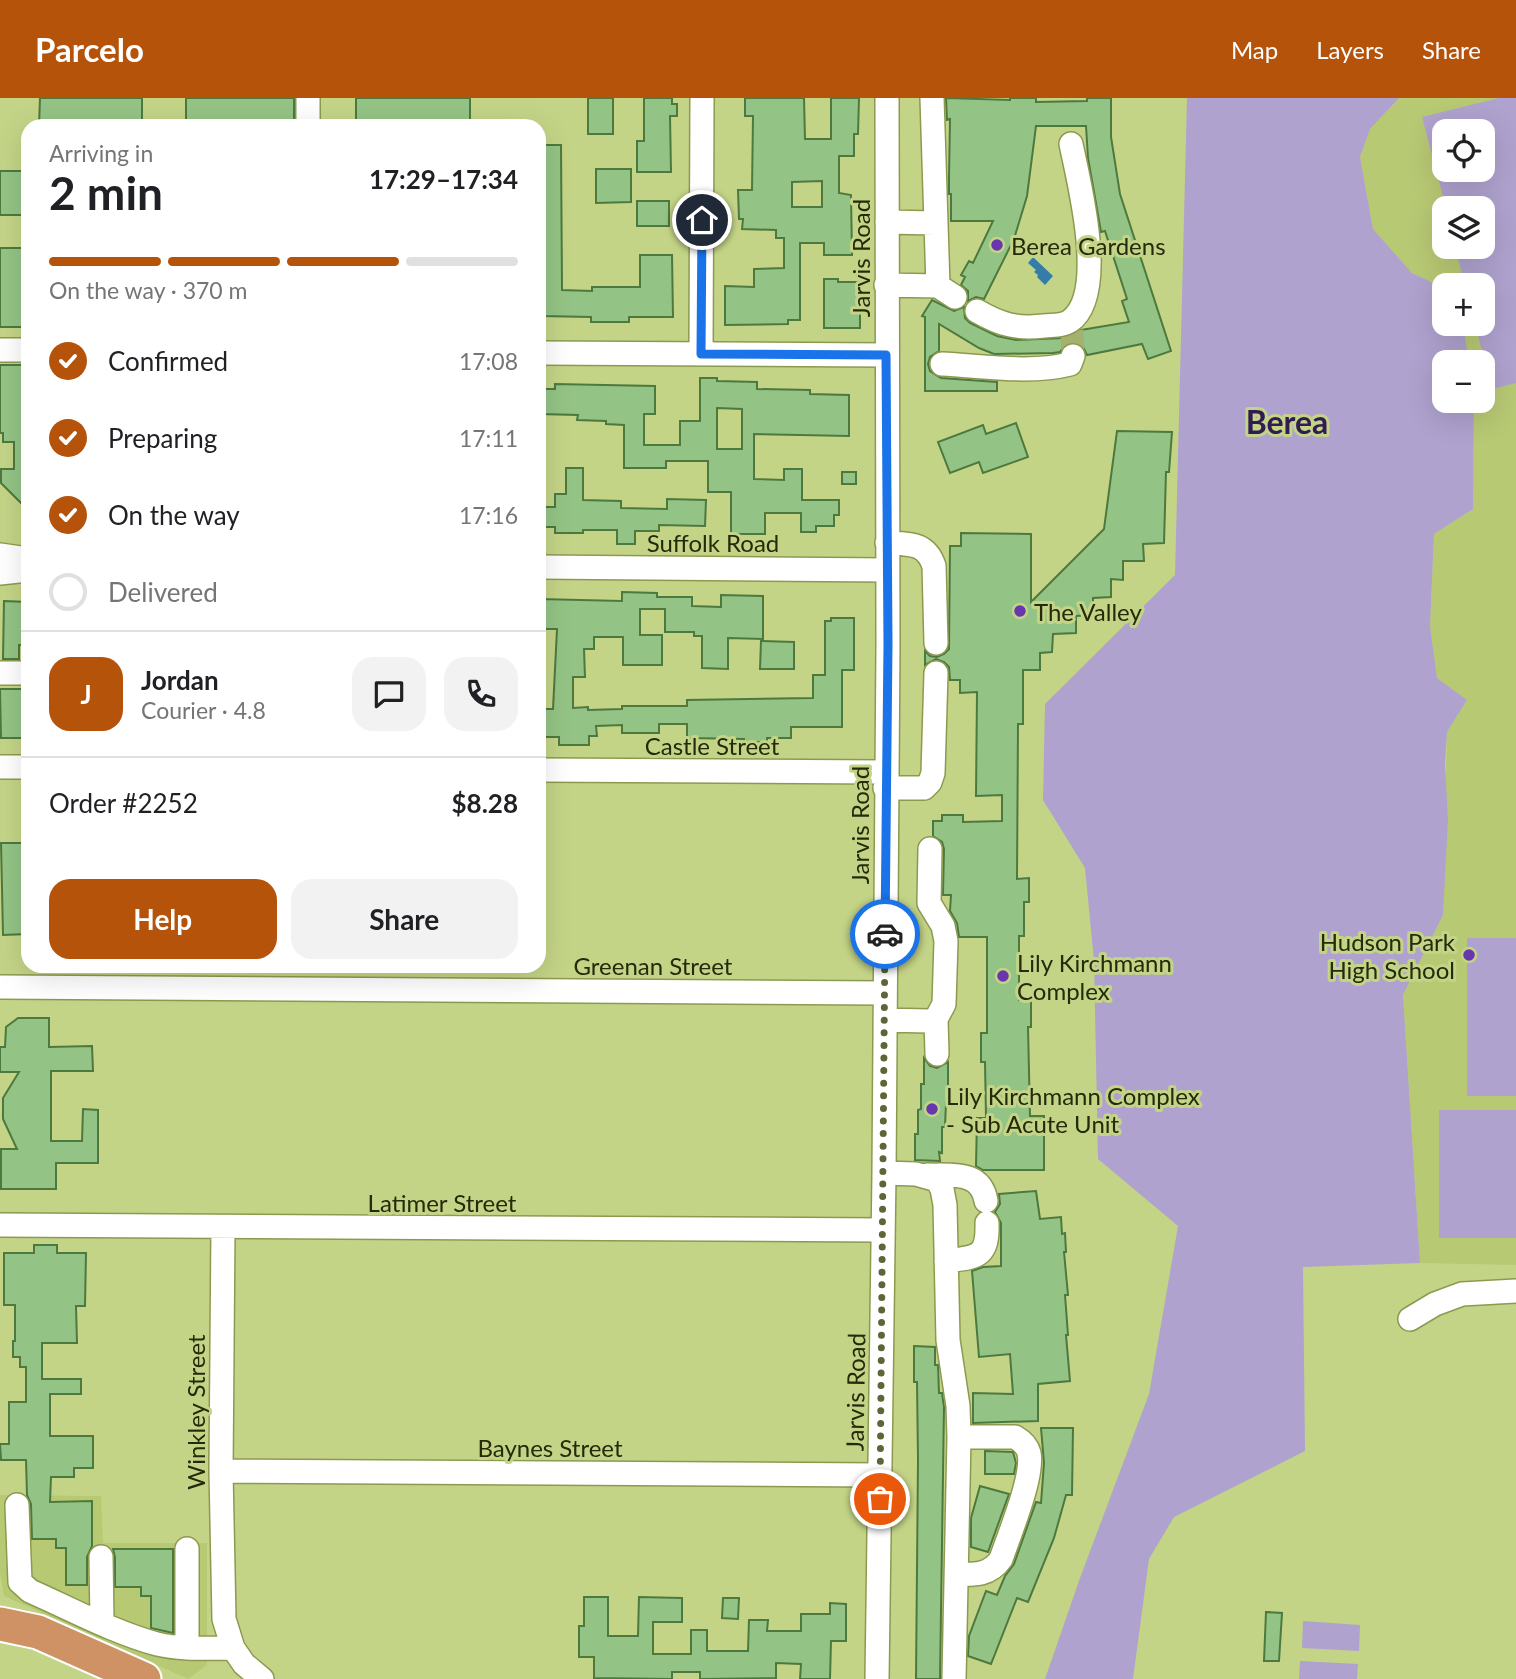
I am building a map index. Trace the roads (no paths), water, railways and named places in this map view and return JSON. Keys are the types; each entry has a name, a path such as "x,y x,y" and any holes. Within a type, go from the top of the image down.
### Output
{"highway":[{"path":"0,1607 38,1632 144,1679"},
{"path":"0,1624 38,1632"}],"street":[{"path":"308,98 308,119"},
{"path":"701,354 702,98"},
{"name":"Jarvis Road","path":"877,1679 885,1020 887,98"},
{"path":"886,285 946,291 935,223 932,98"},
{"path":"977,311 996,322 1031,327 1072,325 1080,311 1090,276 1087,232 1071,144"},
{"path":"887,222 935,223"},
{"path":"0,350 21,350"},
{"path":"546,354 886,355"},
{"path":"942,363 1058,368 1070,365 1073,356"},
{"path":"887,543 915,545 926,550 931,557 934,566 936,643"},
{"path":"0,555 21,558"},
{"name":"Suffolk Road","path":"546,567 887,569"},
{"path":"0,573 21,571"},
{"path":"0,673 21,673"},
{"name":"Castle Street","path":"546,770 885,780 923,788 930,782 933,773 936,673"},
{"path":"0,767 21,767"},
{"path":"930,849 929,903 943,926 946,941 944,1004 936,1018 937,1054"},
{"name":"Greenan Street","path":"0,987 885,993"},
{"path":"885,1020 929,1021 936,1018"},
{"path":"884,1173 962,1176 974,1180 984,1189 986,1247 973,1257 946,1261"},
{"path":"928,1175 937,1180 942,1189 948,1340 958,1406 954,1679"},
{"name":"Latimer Street","path":"0,1225 883,1230"},
{"name":"Winkley Street","path":"223,1227 222,1598 224,1619 233,1648"},
{"path":"1410,1319 1435,1304 1462,1294 1516,1291"},
{"path":"957,1574 989,1571 1001,1559 1029,1466 1029,1452 1016,1437 959,1437"},
{"name":"Baynes Street","path":"221,1471 880,1475"},
{"path":"17,1505 20,1581 30,1591 158,1644 233,1648 244,1664 262,1679"},
{"path":"187,1549 187,1647"},
{"path":"102,1557 102,1622"}],"water":[{"path":"1033,257 1053,276 1045,285 1028,263"}],"tunnel":[{"path":"1072,330 1073,356"}],"place":[{"name":"Berea Gardens","path":"997,245"},
{"name":"The Valley","path":"1020,611"},
{"name":"Hudson Park High School","path":"1469,955"},
{"name":"Lily Kirchmann Complex","path":"1003,976"},
{"name":"Lily Kirchmann Complex - Sub Acute Unit","path":"932,1109"}],"district":[{"name":"Berea","path":"1287,421"}]}
